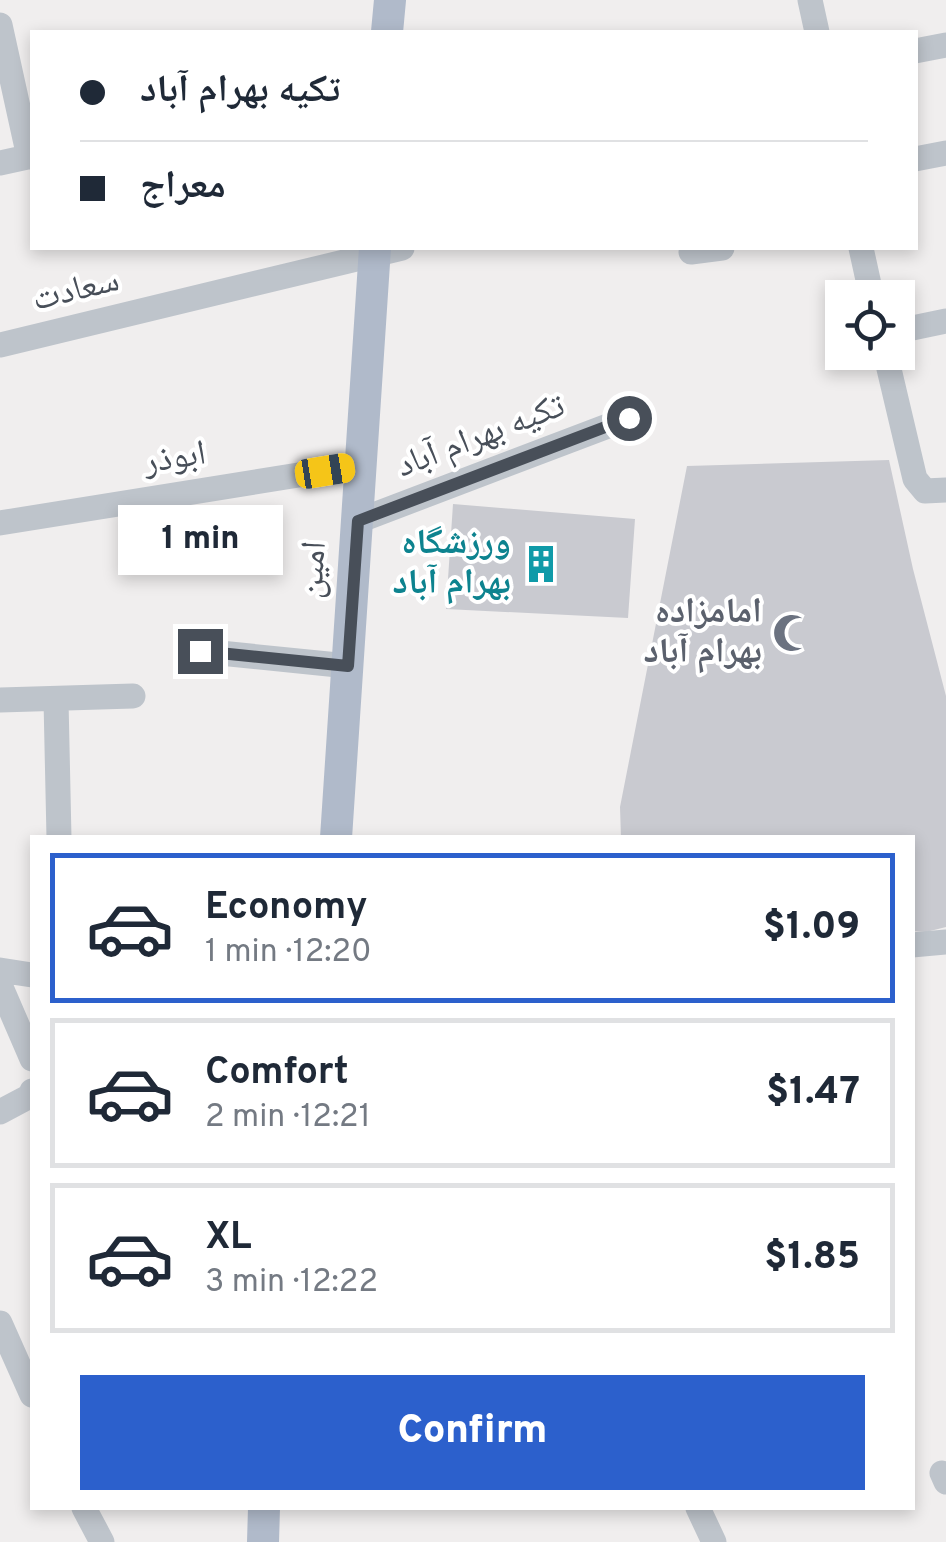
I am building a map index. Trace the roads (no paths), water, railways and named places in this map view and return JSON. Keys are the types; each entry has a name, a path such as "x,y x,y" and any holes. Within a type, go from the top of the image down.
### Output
{"main road":[{"path":"387,30 390,0"},
{"name":"امین","path":"336,835 361,465 384,250"},
{"path":"263,1542 264,1510"}],"street":[{"path":"810,0 817,30"},
{"path":"1,32 30,152"},
{"path":"918,50 946,45"},
{"path":"918,158 946,153"},
{"path":"0,164 30,156"},
{"name":"سعادت","path":"0,345 384,250"},
{"path":"691,252 706,250"},
{"path":"861,250 868,280"},
{"path":"915,327 946,321"},
{"path":"889,370 915,479 925,491 946,490"},
{"name":"تکیه بهرام آباد","path":"358,521 629,418"},
{"name":"ابوذر","path":"0,523 361,465"},
{"path":"200,651 348,666"},
{"path":"0,700 132,696"},
{"path":"56,700 59,835"},
{"path":"915,945 946,942"},
{"path":"0,970 30,975"},
{"path":"0,985 30,1054"},
{"path":"0,1112 30,1096"},
{"path":"2,1333 30,1391"},
{"path":"85,1510 102,1542"},
{"path":"699,1510 714,1542"}],"place":[{"name":"ورزشگاه بهرام آباد","path":"541,564"},
{"name":"امامزاده بهرام آباد","path":"792,633"}]}
